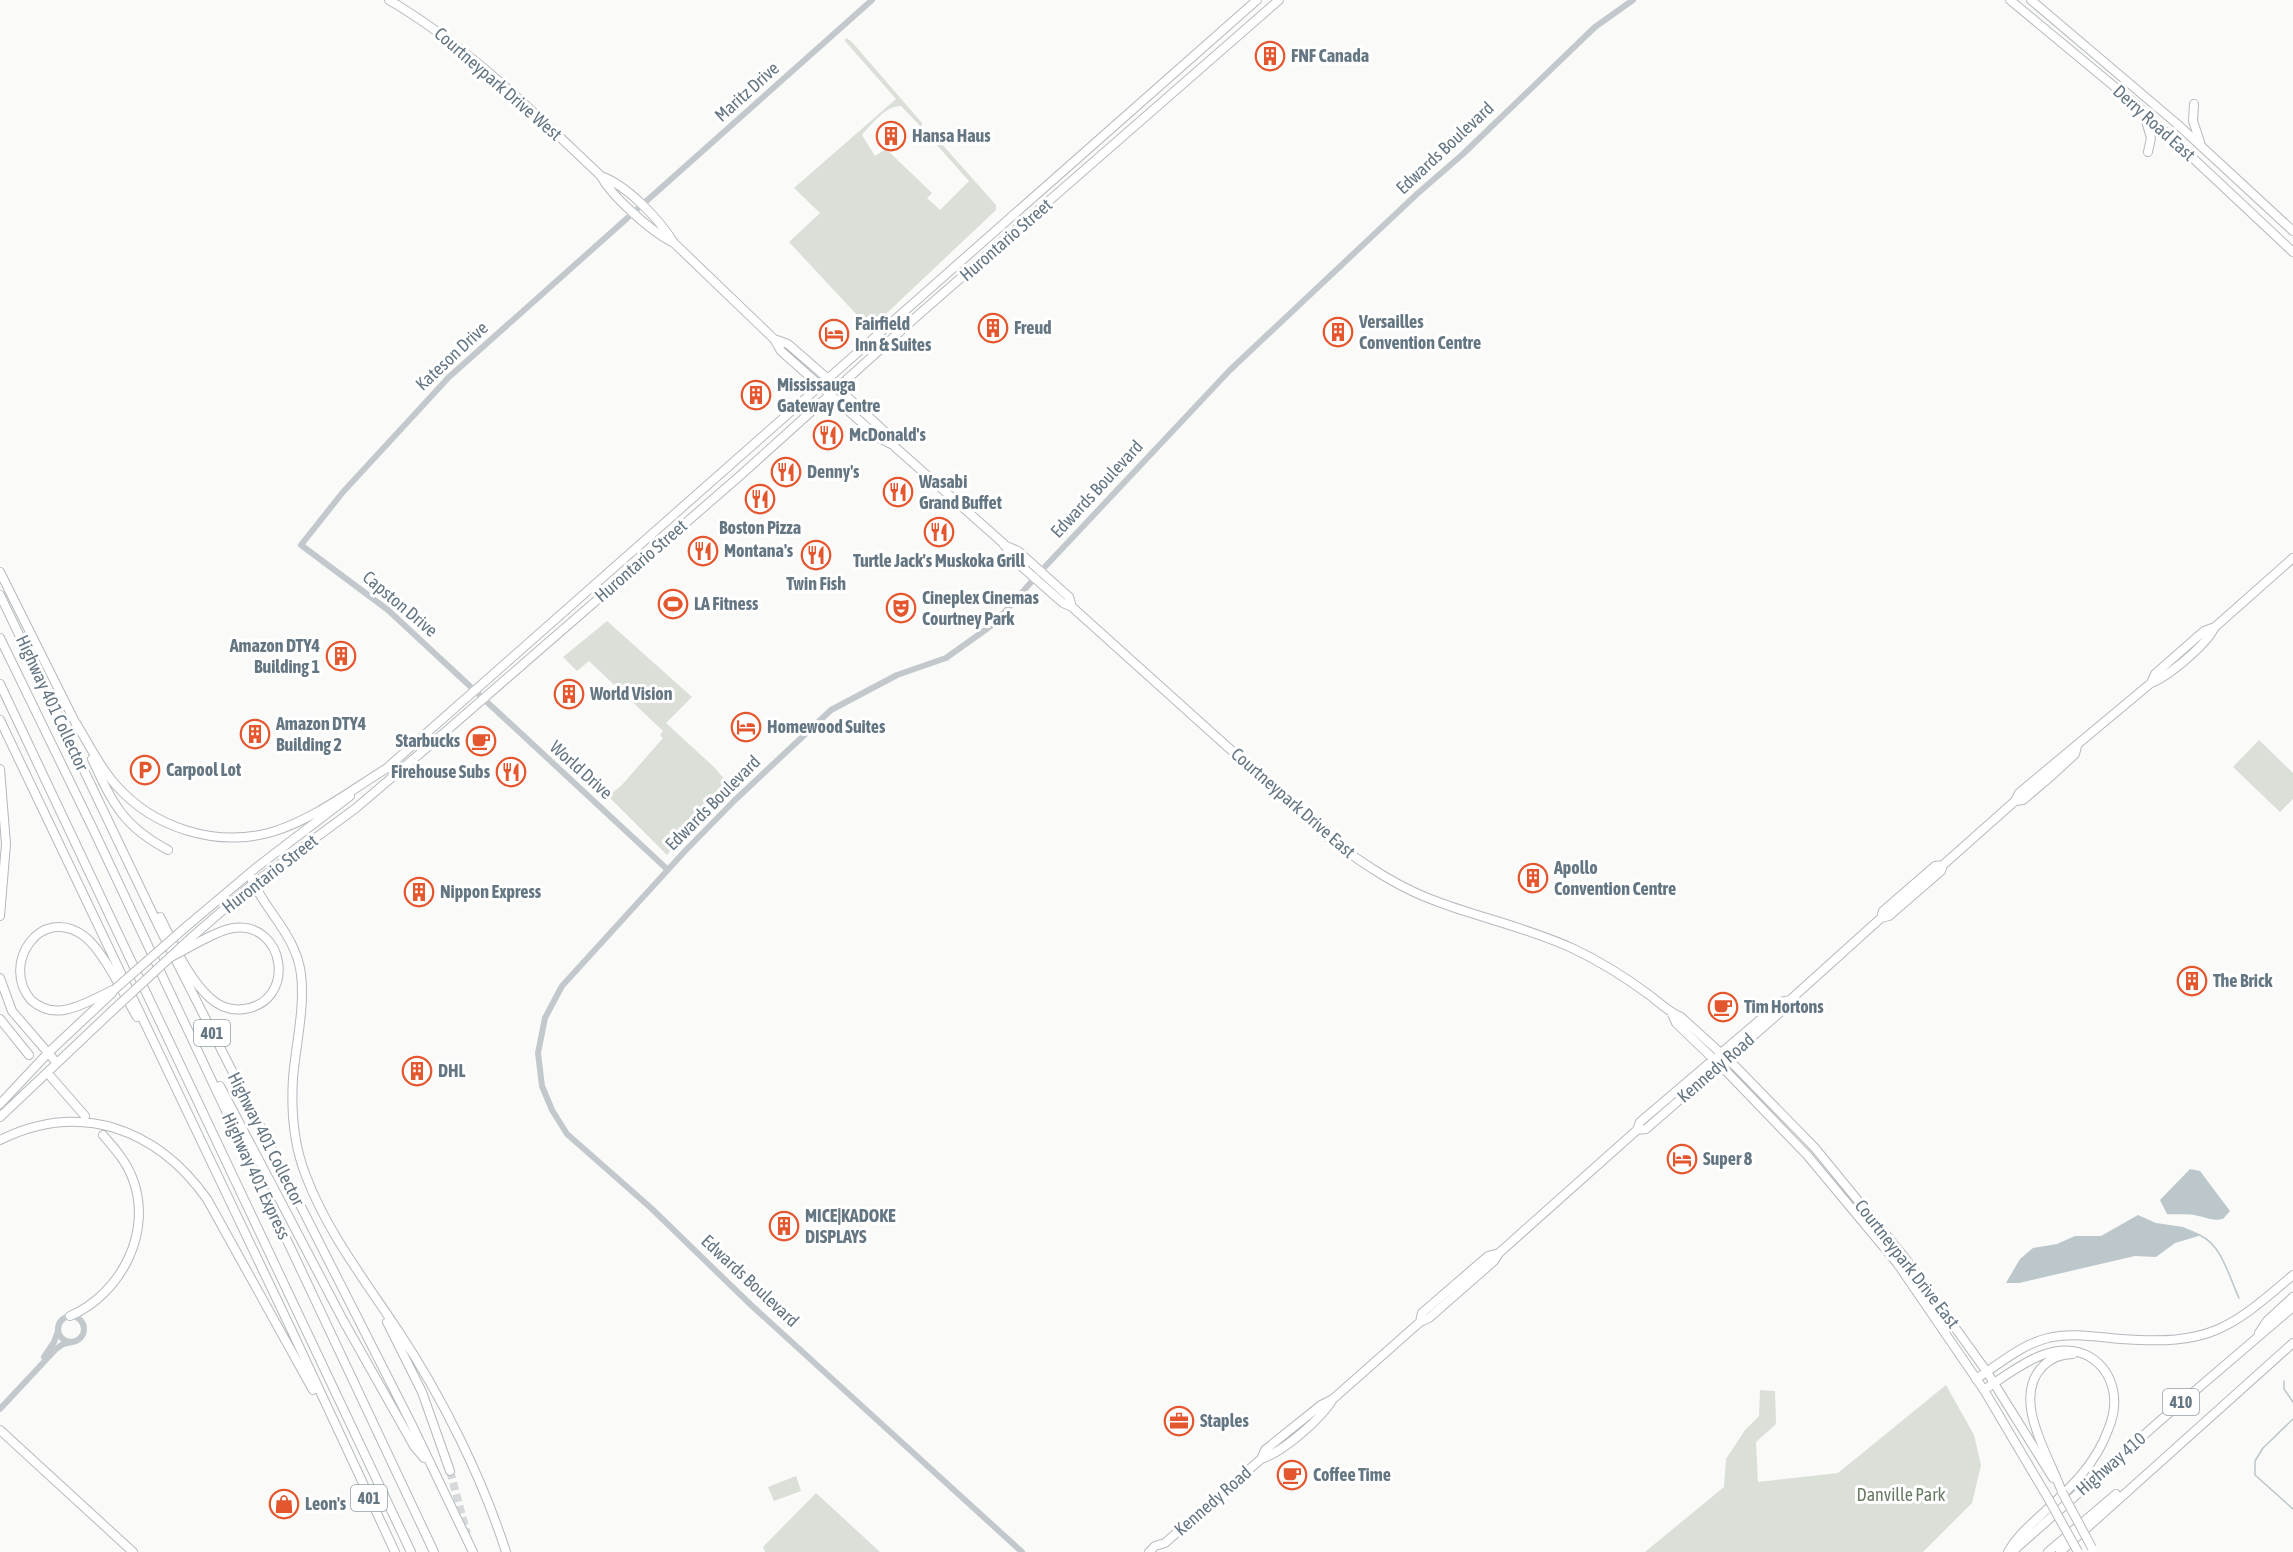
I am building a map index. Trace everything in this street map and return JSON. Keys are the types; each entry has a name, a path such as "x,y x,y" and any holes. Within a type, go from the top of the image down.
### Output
{"highway":[{"path":"0,572 116,807 139,833 168,850"},
{"name":"Highway 401 Collector","path":"0,595 139,887 473,1552"},
{"name":"Highway 401 Express","path":"0,638 434,1552"},
{"name":"Highway 401 Express","path":"0,684 411,1552"},
{"name":"401","path":"0,720 395,1552"},
{"path":"75,723 109,776 133,802 166,823 210,836 237,837 273,832 316,812 392,765"},
{"path":"0,769 5,820 0,916"},
{"path":"249,874 253,884 285,931 295,951 301,972 302,993 293,1079 293,1117 301,1162 317,1201 370,1290 400,1334 451,1422 476,1475 506,1552"},
{"path":"139,887 158,913 195,980 212,1000 224,1007 247,1009 266,999 276,987 279,977 278,957 272,946 264,937 244,928 232,928 194,941 171,957"},
{"path":"115,989 103,997 63,1011 52,1011 35,1004 27,996 18,979 16,969 21,949 27,941 42,930 62,927 84,935 104,961 137,1017 146,1025"},
{"path":"0,978 12,1011 57,1062"},
{"path":"177,1007 343,1320 414,1446 432,1468"},
{"path":"0,1019 29,1055"},
{"path":"51,1077 85,1116"},
{"path":"0,1140 20,1131 46,1124 86,1122 113,1127 135,1136 156,1147 175,1161 198,1187 223,1225 343,1443"},
{"path":"70,1316 92,1304 121,1272 132,1252 138,1230 139,1204 135,1184 124,1161 103,1135"},
{"path":"1976,1379 2026,1347 2047,1338 2075,1336 2178,1340 2205,1335 2238,1321 2293,1275"},
{"path":"370,1290 422,1392 450,1471"},
{"path":"2253,1342 2266,1321 2293,1297"},
{"name":"Highway 410","path":"2010,1552 2293,1307"},
{"name":"Highway 410","path":"2060,1552 2293,1342"},
{"path":"1984,1390 2050,1352 2072,1350 2091,1358 2104,1368 2114,1397 2113,1413 2105,1438 2086,1469 2014,1540 2010,1552"},
{"path":"2062,1492 2033,1418 2030,1399 2032,1384 2041,1368 2056,1357 2068,1354 2091,1358"},
{"path":"2048,1552 2264,1368"},
{"path":"2067,1552 2096,1526 2131,1488"}],"main road":[{"name":"Courtneypark Drive West","path":"389,0 417,16 480,64 601,176 607,187 661,237 674,243"},
{"name":"Hurontario Street","path":"115,989 249,874 392,765 1257,0"},
{"name":"Hurontario Street","path":"194,941 253,884 356,808 742,474 923,311 1038,213 1279,0"},
{"name":"Derry Road East","path":"2010,0 2144,112 2293,252"},
{"name":"Derry Road East","path":"2031,0 2122,76 2293,231"},
{"path":"2082,59 2090,50"},
{"path":"2114,86 2122,76"},
{"path":"2194,104 2193,121 2201,146"},
{"path":"2144,112 2151,138 2148,153"},
{"name":"Courtneypark Drive West","path":"601,176 614,181 642,205 666,229 674,243 774,339 781,351 830,395"},
{"name":"Courtneypark Drive West","path":"774,339 788,344 838,388"},
{"name":"Courtneypark Drive East","path":"838,388 885,432 894,446"},
{"name":"Courtneypark Drive East","path":"830,395 879,438 894,446 1004,544 1013,559 1038,574 1063,603 1072,607 1330,840 1370,868 1410,890 1440,903 1540,934 1577,950 1629,980 1672,1014 1681,1017 1724,1056 1815,1148 1905,1258 1995,1383 2062,1492 2093,1550"},
{"name":"Kennedy Road","path":"1149,1552 1155,1546 1165,1543 1261,1459 1265,1450 1321,1404 1333,1399 1420,1322 1429,1318 1494,1262 1499,1253 1638,1130 1640,1122 1717,1062 1781,1002 1790,1000 1881,918 1889,916 1941,871 1943,865 2015,801 2019,793 2070,748 2077,746 2151,683 2160,680 2210,636 2215,627 2293,558"},
{"path":"0,1118 171,957"},
{"path":"0,1104 103,997"},
{"name":"Courtneypark Drive East","path":"1672,1014 1676,1023 1807,1155 1897,1263 1984,1390 2078,1552"},
{"path":"0,1430 133,1552"},
{"name":"Kennedy Road","path":"1161,1552 1165,1543"}],"street":[{"name":"Maritz Drive","path":"642,205 872,0"},
{"name":"Edwards Boulevard","path":"1022,1552 751,1305 651,1208 567,1134 552,1110 542,1086 538,1053 545,1018 562,986 668,870 735,800 831,710 897,675 946,658 995,623 1038,574 1230,370 1463,154 1595,27 1634,0"},
{"name":"Kateson Drive","path":"301,544 343,492 449,377 642,205"},
{"name":"Capston Drive","path":"301,544 388,610 475,690"},
{"name":"World Drive","path":"475,690 668,870"},
{"path":"0,1409 42,1363 63,1344 82,1337 84,1328 81,1320 70,1316 62,1320 42,1363"},
{"path":"58,1331 62,1339 72,1342"}],"green space":[{"path":"846,38 852,42 922,123 922,128 901,106 884,112 862,135 875,156 886,149 932,193 927,198 940,210 969,181 927,134 932,133 996,205 996,210 870,329 789,242 820,213 794,188 896,99 845,41"},
{"path":"607,621 692,697 666,723 715,768 730,786 667,855 608,796 621,786 663,738 660,735 663,731 589,661 577,671 563,657"},
{"path":"2259,740 2293,773 2293,799 2280,812 2233,767"},
{"name":"Danville Park","path":"1946,1385 1974,1435 1981,1465 1972,1503 1923,1552 1645,1552 1724,1487 1726,1459 1745,1430 1759,1416 1760,1390 1775,1391 1776,1424 1756,1442 1758,1482 1838,1473"},
{"path":"796,1476 801,1491 774,1501 768,1487"},
{"path":"816,1493 880,1552 765,1552 763,1547"}],"shaded area":[{"path":"2190,1169 2200,1171 2230,1211 2223,1219 2167,1214 2160,1200"},
{"path":"2138,1215 2156,1223 2183,1227 2202,1235 2175,1243 2156,1257 2135,1256 2019,1283 2006,1283 2020,1259 2033,1248 2057,1244 2075,1236 2101,1236"}],"waterway":[{"path":"2201,1236 2208,1240 2219,1254 2239,1298"},
{"path":"2284,1381 2284,1389 2293,1402"},
{"path":"2293,1419 2263,1448 2255,1461 2255,1475 2293,1509"}],"tunnel":[{"path":"450,1471 467,1534"}],"place":[{"name":"FNF Canada","path":"1270,56"},
{"name":"Hansa Haus","path":"891,136"},
{"name":"Freud","path":"993,328"},
{"name":"Versailles Convention Centre","path":"1338,332"},
{"name":"Fairfield Inn & Suites","path":"834,334"},
{"name":"Mississauga Gateway Centre","path":"756,395"},
{"name":"McDonald's","path":"828,435"},
{"name":"Denny's","path":"786,472"},
{"name":"Wasabi Grand Buffet","path":"898,492"},
{"name":"Boston Pizza","path":"760,499"},
{"name":"Turtle Jack's Muskoka Grill","path":"939,532"},
{"name":"Montana's","path":"703,551"},
{"name":"Twin Fish","path":"816,555"},
{"name":"LA Fitness","path":"673,604"},
{"name":"Cineplex Cinemas Courtney Park","path":"901,608"},
{"name":"Amazon DTY4 Building 1","path":"341,656"},
{"name":"World Vision","path":"569,694"},
{"name":"Homewood Suites","path":"746,727"},
{"name":"Amazon DTY4 Building 2","path":"255,734"},
{"name":"Starbucks","path":"481,741"},
{"name":"Carpool Lot","path":"145,770"},
{"name":"Firehouse Subs","path":"511,772"},
{"name":"Apollo Convention Centre","path":"1533,878"},
{"name":"Nippon Express","path":"419,892"},
{"name":"The Brick","path":"2192,981"},
{"name":"Tim Hortons","path":"1723,1007"},
{"name":"DHL","path":"417,1071"},
{"name":"Super 8","path":"1682,1159"},
{"name":"MICE|KADOKE DISPLAYS","path":"784,1226"},
{"name":"Staples","path":"1179,1421"},
{"name":"Coffee Time","path":"1292,1475"},
{"name":"Leon's","path":"284,1504"}]}
